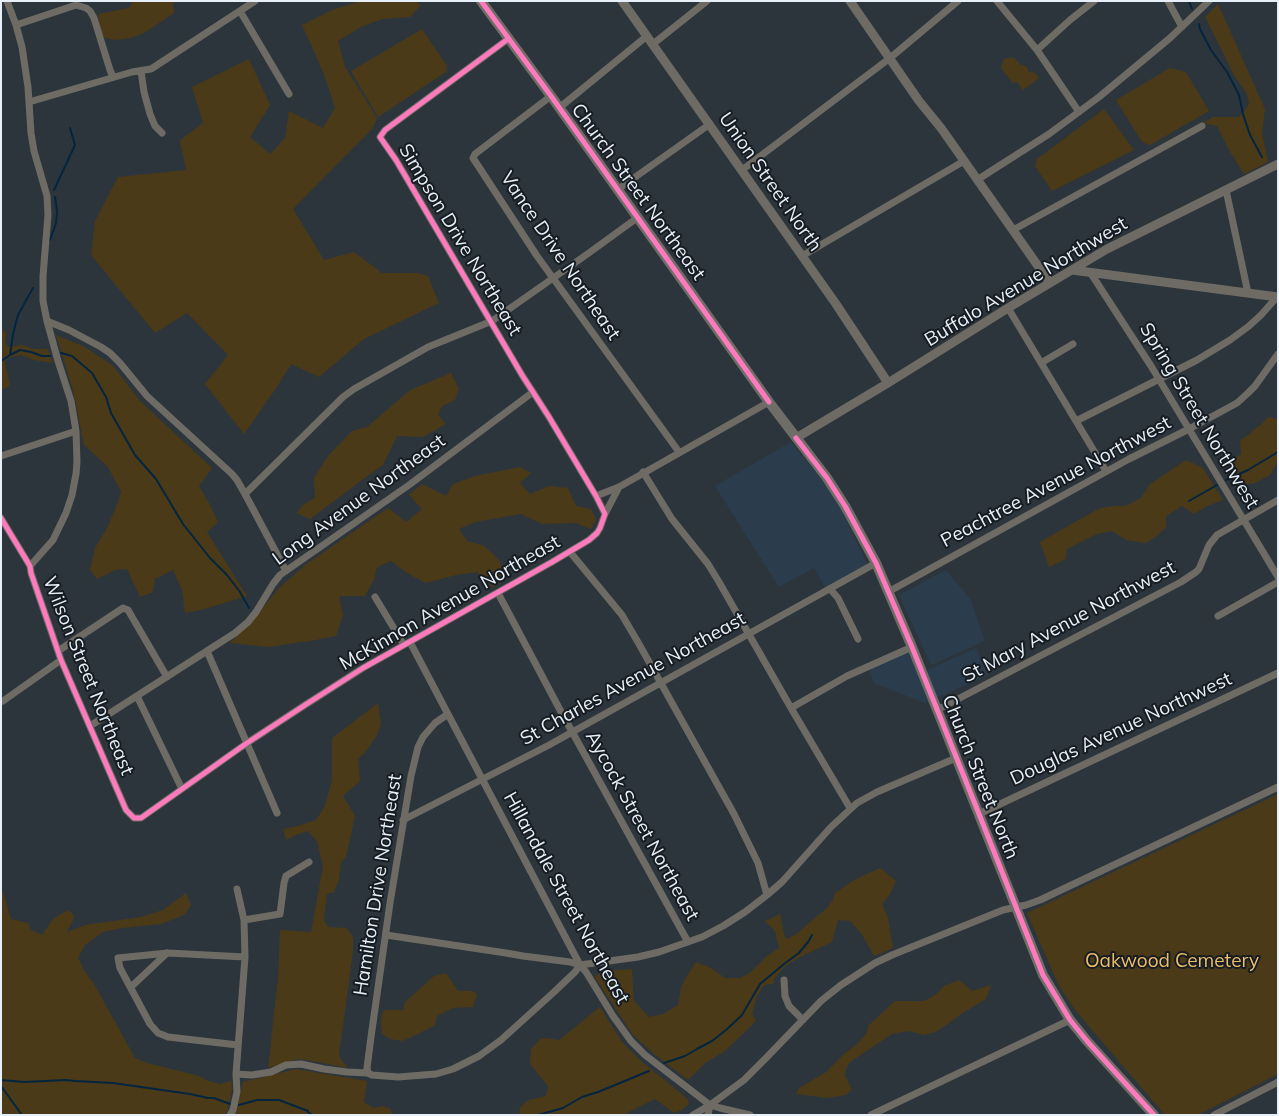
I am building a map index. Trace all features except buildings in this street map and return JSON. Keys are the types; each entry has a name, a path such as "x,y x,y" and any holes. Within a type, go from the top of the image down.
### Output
{"main road":[{"name":"Church Street Northeast","path":"481,1 796,438"},
{"name":"Church Street North","path":"796,438 827,478 845,506 876,563 912,647 1043,975 1070,1020 1086,1042 1154,1115"}],"street":[{"path":"7,1 16,24 24,61 34,151 47,196 48,215 42,287 43,301 47,322 71,401 76,431 77,462 72,495 53,540 30,566"},
{"path":"29,102 160,65 255,1"},
{"name":"Union Street North","path":"622,1 836,304 888,383"},
{"path":"653,44 708,1"},
{"path":"850,1 919,101 941,128 1050,283"},
{"path":"742,170 890,58 958,1"},
{"path":"997,1 1037,50 1080,112"},
{"path":"1037,50 1094,1"},
{"path":"1168,1 1182,26"},
{"path":"977,180 1080,112 1170,38 1209,1"},
{"path":"16,24 70,6 76,5 86,8 94,18 114,78"},
{"path":"240,11 289,94"},
{"path":"559,108 647,36"},
{"name":"Simpson Drive Northeast","path":"508,39 385,130 380,138 396,160 596,496"},
{"path":"142,71 144,92 150,114 155,126 162,133"},
{"name":"Vance Drive Northeast","path":"551,96 475,154 473,158 537,256 679,452"},
{"path":"617,190 710,124"},
{"path":"1012,230 1202,126"},
{"path":"802,256 964,161"},
{"name":"Buffalo Avenue Northwest","path":"796,438 1107,249 1278,164"},
{"path":"1226,190 1248,293"},
{"path":"245,494 343,397 362,384 428,347 492,321 637,218"},
{"path":"1072,270 1278,297"},
{"name":"Spring Street Northwest","path":"1090,272 1151,366 1278,577"},
{"path":"1076,421 1197,360 1230,340 1262,315 1278,297"},
{"path":"1008,308 1106,472"},
{"path":"47,322 69,330 110,353 147,396 238,480 286,571"},
{"path":"1041,363 1073,344"},
{"name":"Peachtree Avenue Northwest","path":"888,592 1106,472 1237,403 1255,386 1278,354"},
{"name":"Long Avenue Northeast","path":"90,726 236,633 256,612 280,575 409,485 533,392"},
{"path":"605,514 596,496 619,487 769,402"},
{"path":"1,456 76,431"},
{"path":"643,472 672,519 708,564 850,808"},
{"name":"McKinnon Avenue Northeast","path":"134,818 141,818 247,743 363,668 589,540 600,528 619,487"},
{"name":"St Mary Avenue Northwest","path":"937,710 1189,577 1199,569 1209,544 1217,535 1278,500"},
{"name":"Wilson Street Northeast","path":"1,518 30,566 61,660 126,810 134,818"},
{"path":"570,552 622,614 734,814 758,863 767,895"},
{"name":"St Charles Avenue Northeast","path":"404,820 572,732 876,563"},
{"path":"1218,616 1278,582"},
{"path":"830,589 838,598 858,640"},
{"name":"Aycock Street Northeast","path":"498,593 688,942"},
{"name":"Hillandale Street Northeast","path":"375,597 407,644 448,714 580,965 631,1041 710,1105 750,1115"},
{"path":"58,650 122,608 128,610 167,677"},
{"path":"791,708 847,676 912,647"},
{"path":"207,651 277,813"},
{"path":"3,701 61,660"},
{"name":"Douglas Avenue Northwest","path":"979,814 1278,673"},
{"path":"137,696 182,789"},
{"name":"Hamilton Drive Northeast","path":"368,1073 371,1037 411,776 422,737 435,723 448,714"},
{"path":"386,935 580,965 658,952 702,937 745,912 782,882 831,827 857,803 877,792 956,758"},
{"path":"692,1115 710,1105 744,1080 821,1001 841,985 875,963 1003,910 1026,905 1053,894 1278,787"},
{"path":"244,920 280,914 286,876 309,862"},
{"path":"230,1115 237,1092 236,1074 245,957 244,920 237,889"},
{"path":"238,1045 168,1037 158,1033 150,1024 120,968 118,958 168,953 245,957"},
{"path":"132,988 168,953"},
{"path":"236,1074 252,1075 301,1064 385,1077 436,1074 461,1066 502,1040 575,972 580,965"},
{"path":"784,980 785,996 789,1006 803,1020"},
{"path":"871,1115 1070,1020"},
{"path":"1214,1115 1278,1082"},
{"path":"708,1115 710,1105"}],"shaded area":[{"path":"791,442 835,496 868,566 826,589 814,568 779,587 715,486"},
{"path":"946,570 970,599 985,641 931,665 899,595"},
{"path":"976,648 988,675 925,703 874,683 869,669 908,651 919,674"}],"green space":[{"path":"133,1 173,1 174,13 144,33 131,38 116,40 104,38 99,26 98,14 129,8"},
{"path":"361,1 415,1 421,5 410,17 382,19 361,27 338,41 345,67 377,118 372,129 293,209 324,260 354,252 382,273 418,273 428,276 439,303 364,339 319,377 291,364 244,434 205,384 228,355 187,313 155,333 91,255 95,221 118,177 186,170 180,140 203,123 192,87 249,59 270,105 250,137 270,154 285,138 289,111 323,128 335,108 324,74 302,25 332,10"},
{"path":"1218,4 1265,109 1262,133 1268,162 1244,174 1217,126 1203,123 1213,117 1239,117 1249,103 1247,94 1234,75 1205,17"},
{"path":"422,29 447,66 446,72 378,117 351,71"},
{"path":"1006,58 1014,58 1020,64 1027,67 1029,73 1033,71 1039,78 1023,90 1017,82 1013,83 1011,81 1001,68"},
{"path":"1170,68 1186,72 1209,111 1150,145 1142,142 1116,100"},
{"path":"1104,109 1134,150 1052,191 1035,166 1037,159"},
{"path":"1,326 6,334 7,347 22,345 33,349 48,349 53,363 34,360 21,355 4,358 10,386 1,390"},
{"path":"56,335 85,347 113,366 141,402 212,468 199,486 218,522 207,532 247,596 185,613 182,590 173,570 155,579 153,592 140,597 127,569 115,570 97,579 90,570 95,548 107,528 121,492 108,467 84,445 73,390"},
{"path":"451,373 459,389 455,400 442,406 438,415 446,424 423,437 397,436 383,465 310,519 296,513 304,504 315,498 314,478 328,456 352,431 367,427 410,390"},
{"path":"1268,417 1278,419 1277,463 1270,475 1253,484 1242,483 1229,462 1241,454 1240,440 1250,434"},
{"path":"1186,460 1202,467 1223,500 1205,507 1194,514 1182,506 1166,516 1166,527 1146,543 1126,540 1112,531 1097,534 1067,549 1066,559 1049,567 1040,542 1100,508 1125,506 1141,498 1150,484"},
{"path":"520,467 531,473 520,483 530,494 549,486 568,488 576,506 591,509 596,519 591,529 576,523 542,524 521,514 475,522 459,529 467,541 484,546 499,560 506,577 493,588 477,572 426,583 407,573 391,561 377,567 374,580 365,596 339,596 343,615 336,636 268,647 230,643 259,613 278,589 305,565 388,508 406,522 422,509 409,495 422,484 446,496 453,484 475,476"},
{"path":"378,703 381,724 377,735 358,759 360,781 343,796 355,816 346,857 341,862 339,880 334,892 327,894 324,920 328,927 346,928 353,936 353,952 339,1055 348,1068 298,1059 268,1068 278,978 280,930 311,932 323,866 317,841 308,831 286,840 283,829 316,820 325,806 332,780 332,738"},
{"name":"Oakwood Cemetery","path":"1278,794 1278,1074 1198,1115 1165,1115 1073,1007 1059,986 1027,913"},
{"path":"880,868 896,881 890,894 882,904 888,918 893,948 874,956 861,933 850,921 838,920 832,942 784,967 774,979 773,984 764,985 756,998 752,1014 756,1020 725,1051 705,1063 688,1080 633,1035 594,976 613,970 632,969 634,1001 649,1017 663,1014 678,1005 681,988 696,962 711,968 725,978 740,978 751,972 767,956 779,948 775,931 765,921 780,914 784,934 787,939 796,934 827,908 835,893 854,880"},
{"path":"1,886 11,919 28,923 31,930 42,935 53,919 68,910 75,916 67,932 85,925 141,917 163,910 186,893 191,905 184,915 161,924 103,932 85,945 78,958 135,1058 147,1063 199,1076 220,1084 231,1081 232,1089 225,1115 1,1115"},
{"path":"446,973 458,991 472,991 477,994 473,1007 453,1008 437,1016 435,1025 402,1041 390,1039 382,1034 382,1014 385,1010 403,1010 405,1002 434,976"},
{"path":"959,980 972,991 991,985 986,999 935,1032 924,1035 908,1031 892,1034 850,1062 845,1076 852,1089 846,1095 827,1098 796,1094 799,1088 826,1072 856,1045 866,1034 869,1025 895,1001 924,1001 935,995 944,986"},
{"path":"600,1007 622,1042 642,1062 688,1099 689,1104 682,1110 674,1113 655,1099 623,1115 519,1115 520,1107 529,1100 546,1096 548,1086 530,1064 531,1049 540,1039 559,1040"},
{"path":"296,1069 367,1081 364,1102 373,1108 383,1106 391,1109 392,1115 234,1115 243,1082"}],"waterway":[{"path":"1189,1 1192,9"},
{"path":"1199,24 1211,50 1227,72 1239,95 1250,135 1262,157"},
{"path":"54,190 75,145 70,128"},
{"path":"50,240 56,223 55,197"},
{"path":"1,361 10,355 18,315 33,288"},
{"path":"10,355 20,350 42,356 50,356"},
{"path":"61,353 72,356 92,373 106,397 111,413 135,455 156,479 183,524 210,558 227,575 249,608"},
{"path":"1226,480 1248,470 1278,452"},
{"path":"1189,501 1217,485"},
{"path":"664,1063 685,1056 712,1041 726,1030 742,1015 760,984 799,953 812,935"},
{"path":"538,1115 563,1108 582,1097 649,1071"},
{"path":"1,1080 24,1082 66,1080 113,1083 214,1098 230,1104"},
{"path":"1,1086 22,1115"},
{"path":"239,1105 257,1100 279,1100 308,1111 312,1115"}],"cycle path":[{"path":"481,1 769,402"},
{"path":"1,518 30,566 61,660 126,810 134,818 141,818 247,743 363,668 552,562 589,540 597,533 605,514 596,496 522,375 396,160 380,137 385,130 508,39"},
{"path":"796,438 827,478 845,506 876,563 912,647 1043,975 1070,1020 1154,1115"}]}
